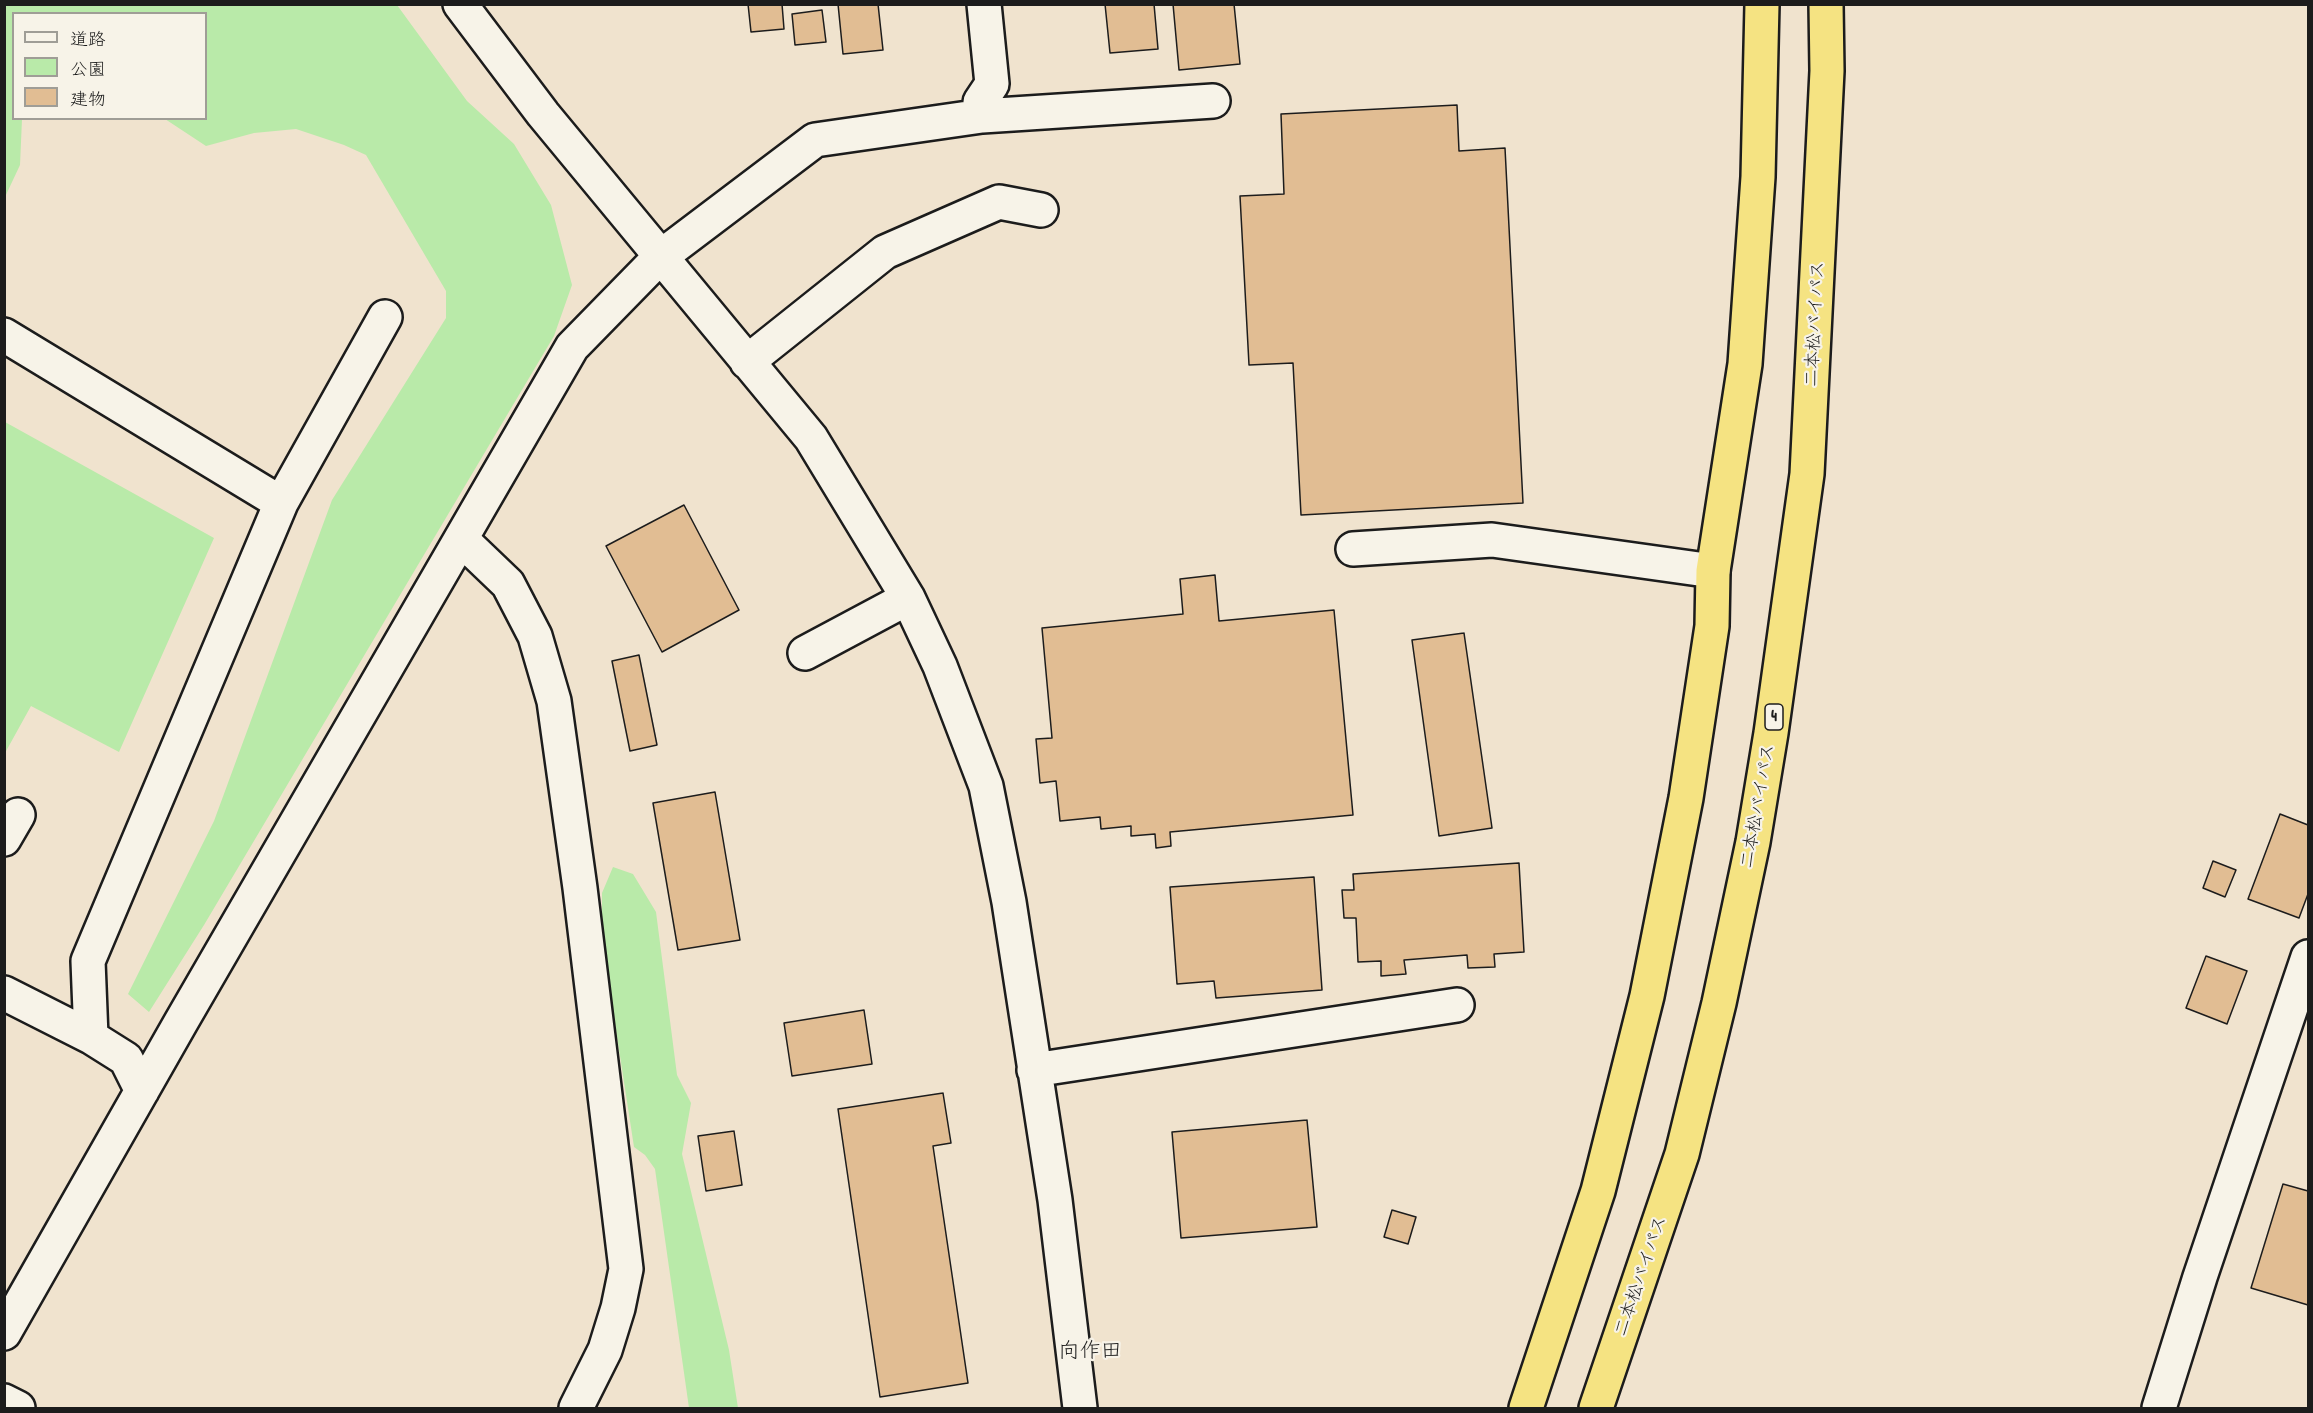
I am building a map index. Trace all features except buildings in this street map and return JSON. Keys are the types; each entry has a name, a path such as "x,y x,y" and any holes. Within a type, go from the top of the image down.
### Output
{"highway":[{"path":"1526,1408 1598,1191 1647,996 1688,787 1712,626 1713,571 1745,364 1758,177 1762,4"},
{"name":"二本松バイパス","path":"1596,1408 1682,1154 1719,1003 1753,842 1771,733 1807,474 1827,71 1826,4"}],"street":[{"path":"460,4 543,114 659,258 811,438 908,598 940,666 986,786 1010,902 1055,1200 1080,1408"},
{"path":"982,116 980,102 992,84 984,4"},
{"path":"4,1333 572,347 659,258 815,140 982,116 1213,101"},
{"path":"747,362 885,252 999,202 1041,210"},
{"path":"91,1037 88,961 281,503 385,317"},
{"path":"4,335 281,503"},
{"path":"461,539 508,584 534,636 554,701 579,876 626,1269 618,1308 605,1350 576,1408"},
{"path":"1353,549 1492,540 1713,571"},
{"path":"805,653 908,598"},
{"path":"2159,1408 2203,1265 2308,957"},
{"path":"4,993 91,1037 126,1059 142,1091"},
{"path":"1034,1070 1457,1005"},
{"path":"4,1401 18,1408"}],"green space":[{"path":"5,4 397,5 467,101 514,144 551,205 572,285 554,336 204,925 149,1012 128,994 214,821 332,500 446,318 446,291 366,155 296,129 254,133 206,146 167,120 207,120 207,12 12,12 12,120 22,120 20,165 5,197"},
{"path":"5,422 214,538 119,752 31,706 5,753"},
{"path":"613,867 633,874 656,912 677,1075 691,1103 682,1154 729,1350 738,1408 689,1408 655,1169 645,1155 634,1147 606,965 602,932 602,893"}],"district":[{"name":"向作田","path":"1090,1351"}]}
